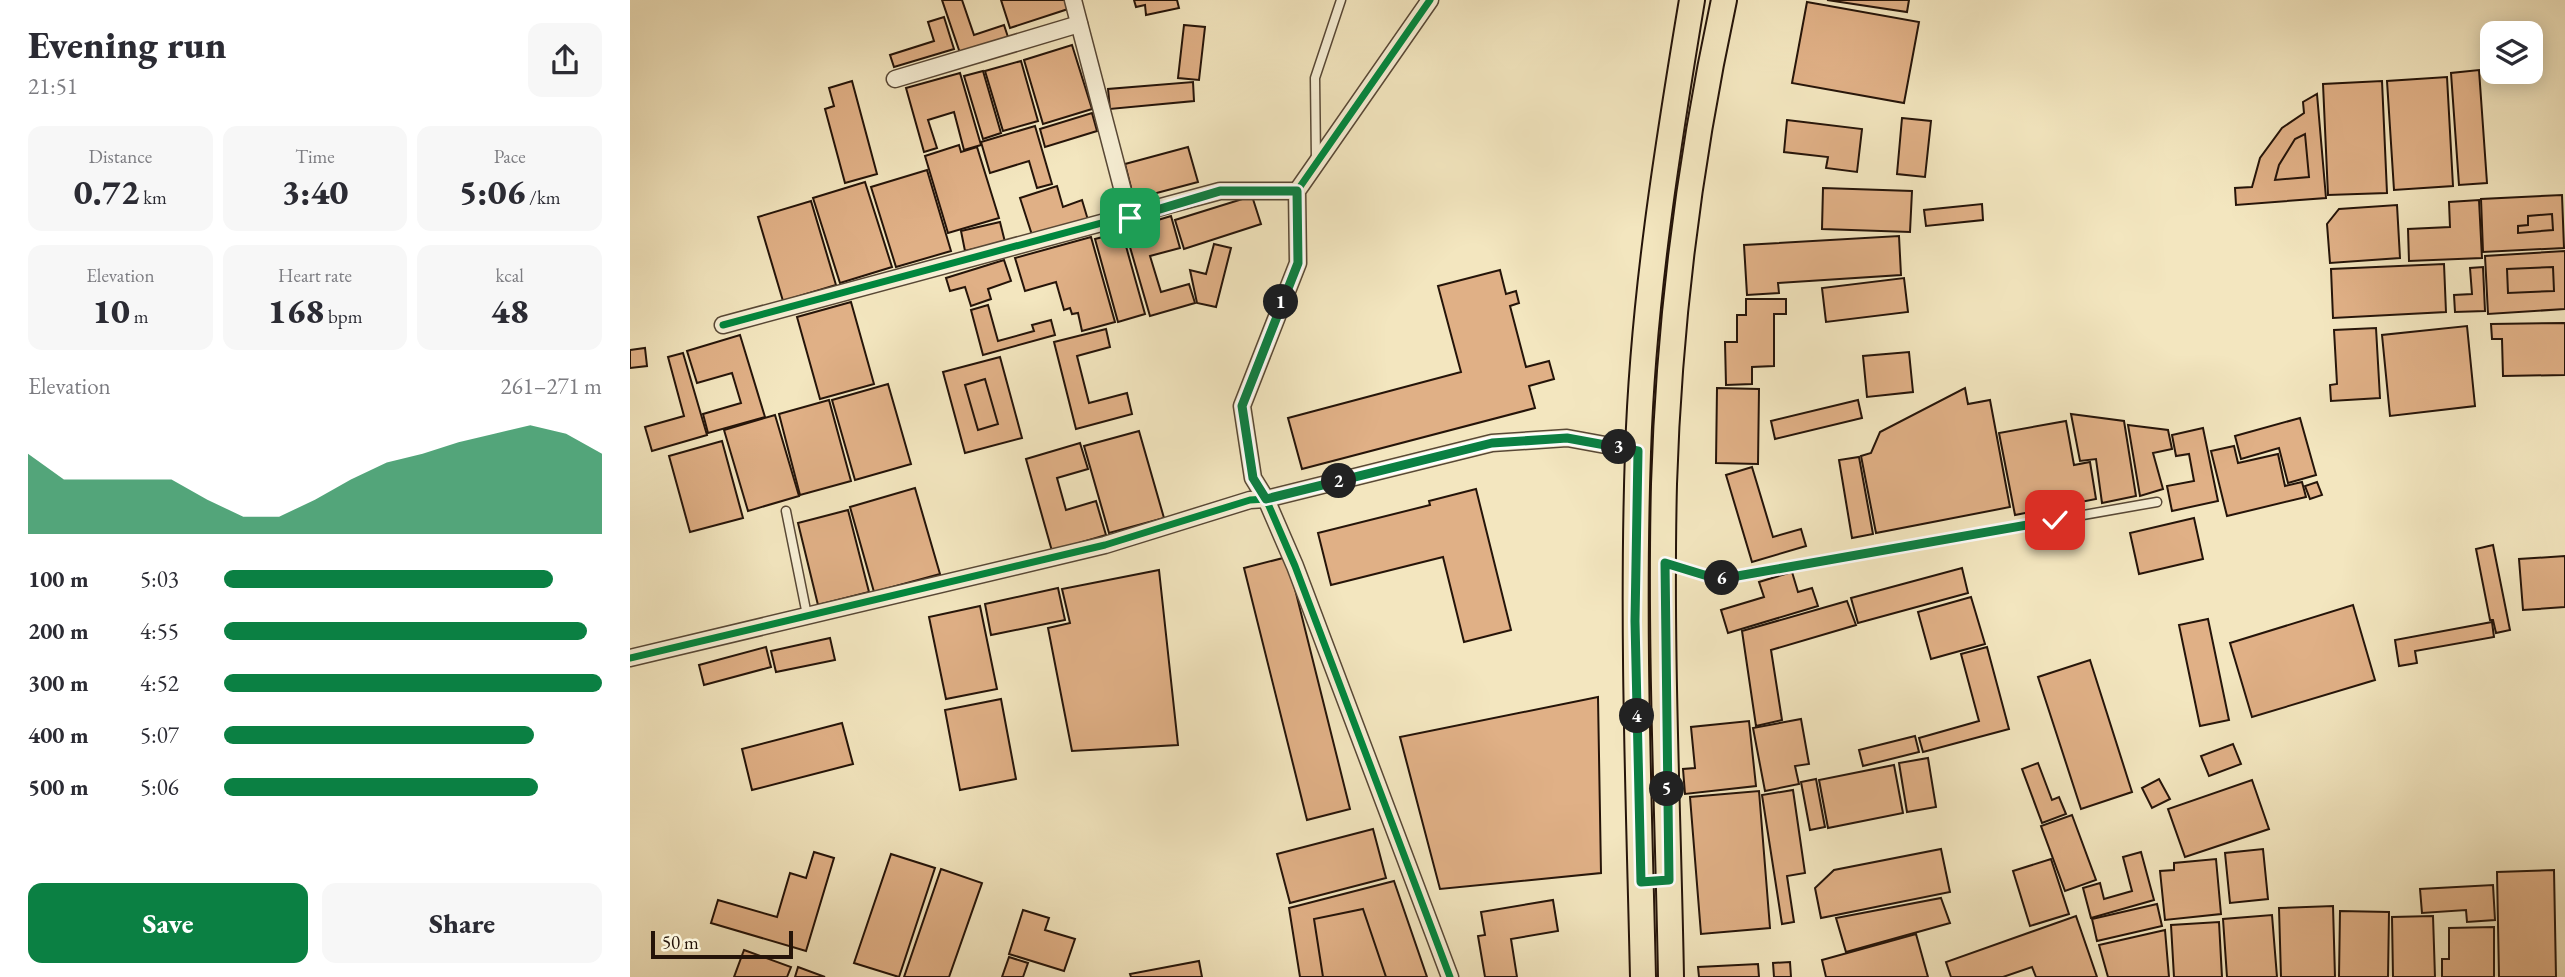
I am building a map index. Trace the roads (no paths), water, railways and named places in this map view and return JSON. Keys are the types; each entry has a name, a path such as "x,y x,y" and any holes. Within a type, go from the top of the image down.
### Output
{"main road":[{"path":"1643,977 1635,621 1638,451 1658,206 1692,0"},
{"path":"1671,977 1664,483 1679,282 1699,134 1724,0"},
{"path":"1641,882 1669,880"}],"street":[{"path":"1073,0 1130,218"},
{"path":"1430,0 1297,191 1298,263 1242,406 1253,478 1266,499 1300,578 1450,977"},
{"path":"895,79 1079,24"},
{"path":"723,325 1130,218 1220,191 1297,191"},
{"path":"630,658 1105,545 1250,500 1266,499 1492,443 1567,438 1638,451"}],"lane":[{"path":"1316,163 1315,78 1342,0"},
{"path":"1665,563 1714,578 1726,578 2157,502"},
{"path":"786,511 807,615"}]}
